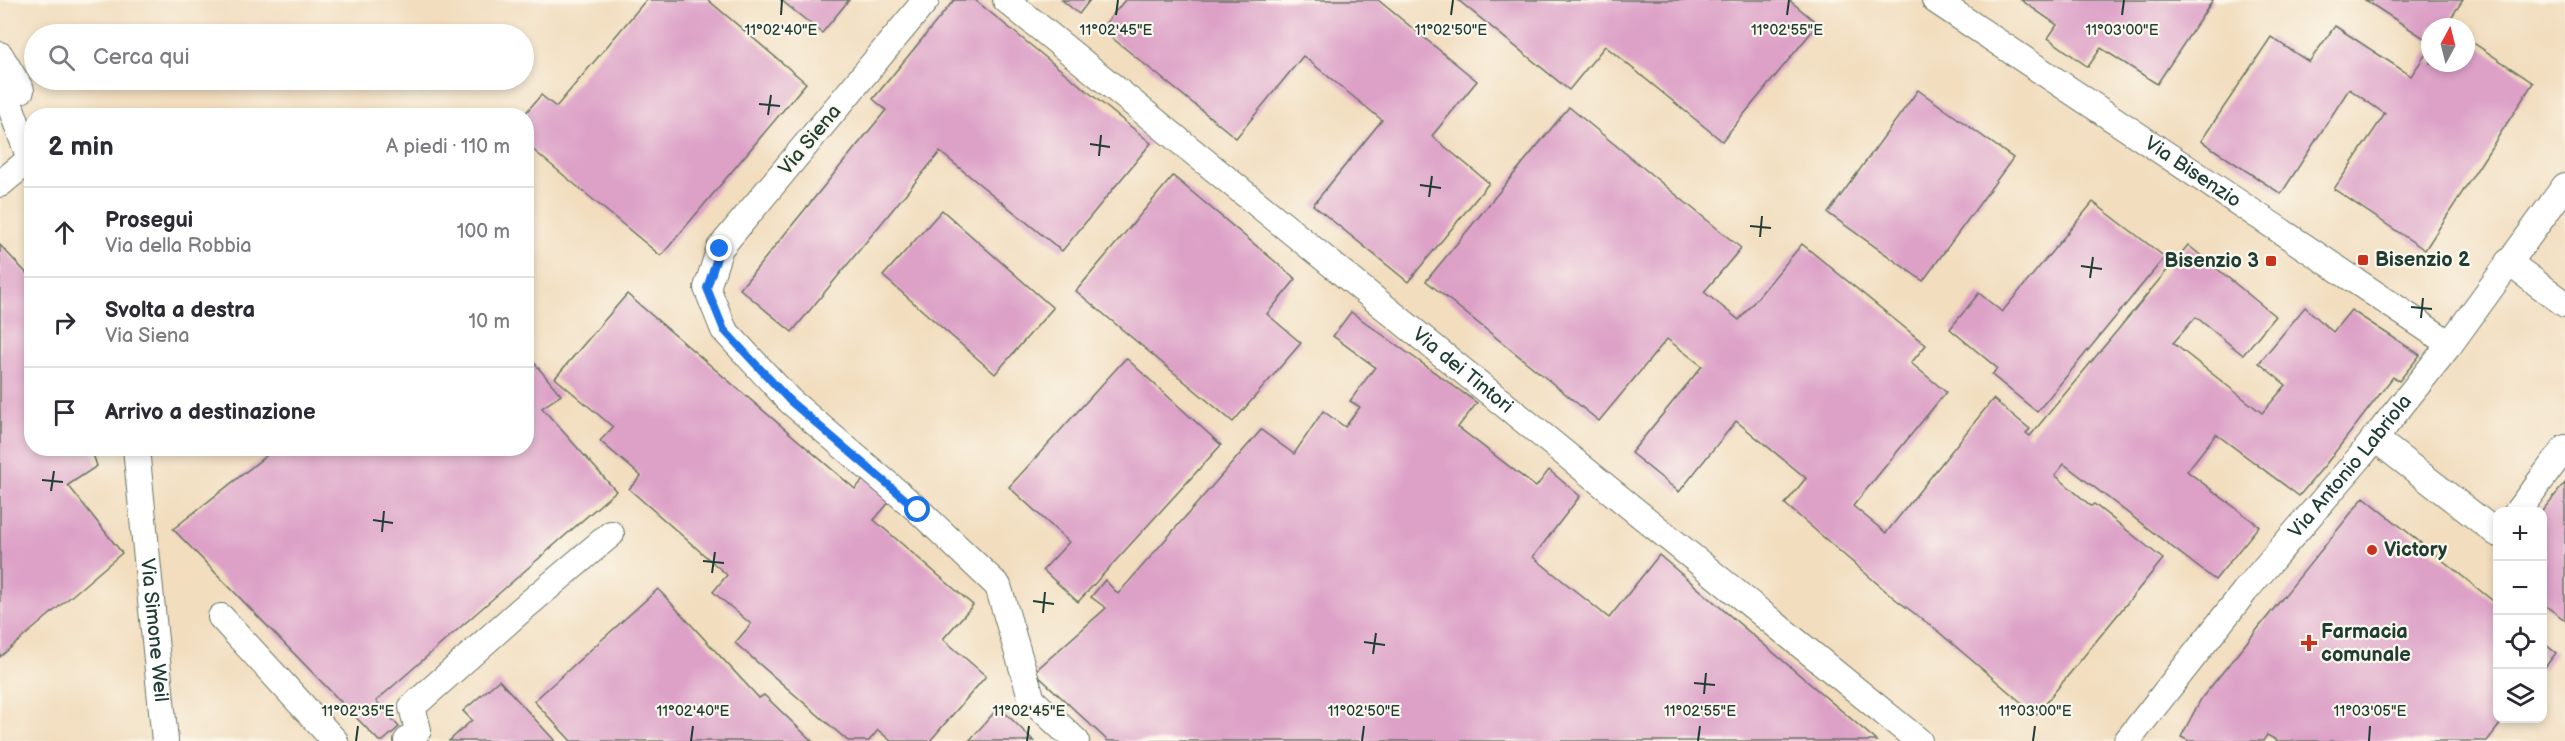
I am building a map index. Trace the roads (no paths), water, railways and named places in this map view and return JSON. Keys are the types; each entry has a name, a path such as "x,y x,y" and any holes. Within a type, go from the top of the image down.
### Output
{"street":[{"name":"Via Siena","path":"926,0 720,249 707,288 724,330 790,401 918,510 998,586 1032,700 1076,741"},
{"name":"Via dei Tintori","path":"1006,0 1919,741"},
{"name":"Via Bisenzio","path":"1935,0 1970,9 2450,344"},
{"path":"0,55 16,80 28,108"},
{"path":"0,79 24,145"},
{"path":"0,184 24,166"},
{"name":"Via Antonio Labriola","path":"2127,741 2245,591 2450,344 2565,186"},
{"path":"2508,262 2565,304"},
{"path":"2374,438 2493,530"},
{"path":"2521,507 2565,448"},
{"name":"Via Simone Weil","path":"137,456 165,741"},
{"path":"407,741 418,730 412,707 611,534"},
{"path":"221,617 335,741"}],"place":[{"name":"Bisenzio 2","path":"2363,260"},
{"name":"Bisenzio 3","path":"2271,261"},
{"name":"Victory","path":"2372,550"},
{"name":"Farmacia comunale","path":"2309,643"}]}
